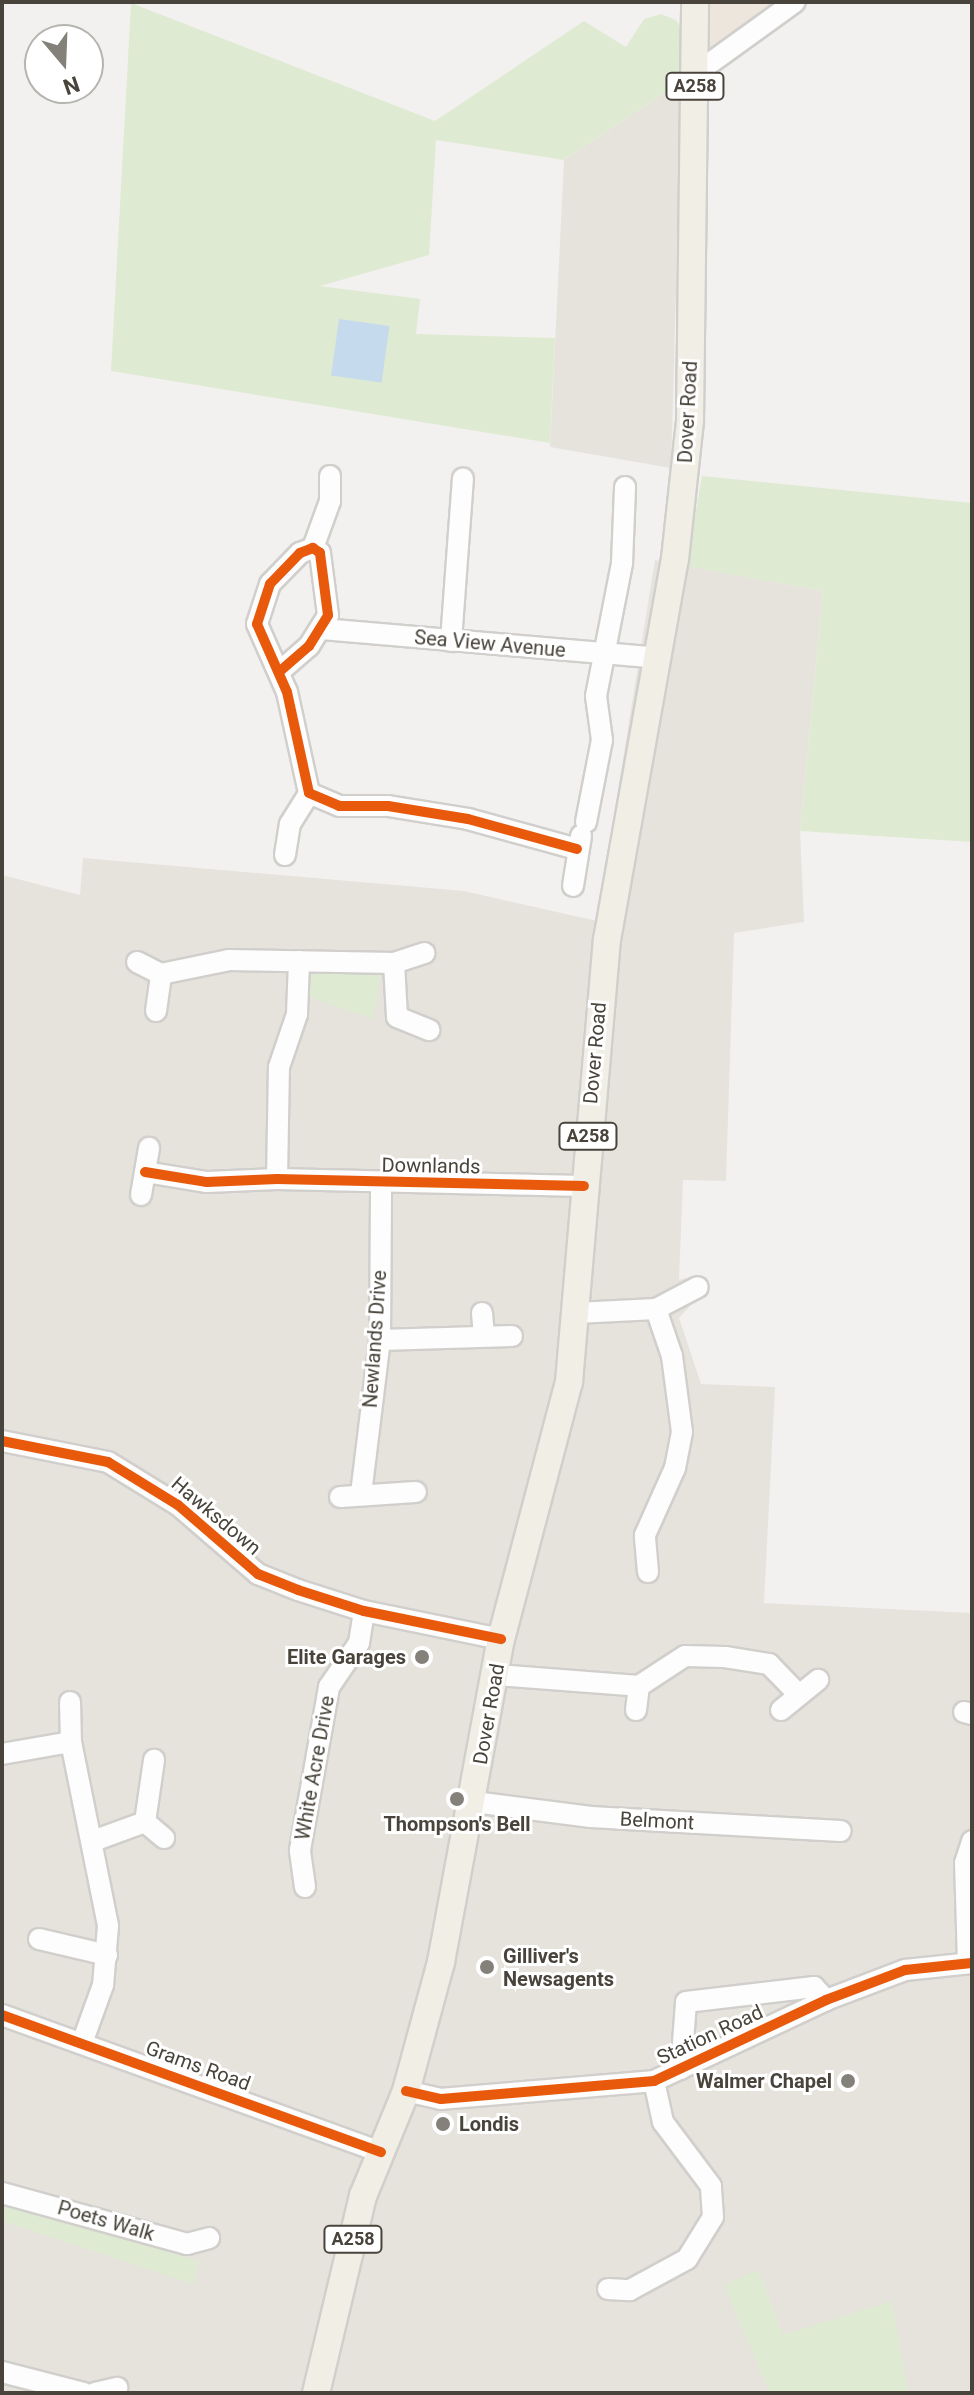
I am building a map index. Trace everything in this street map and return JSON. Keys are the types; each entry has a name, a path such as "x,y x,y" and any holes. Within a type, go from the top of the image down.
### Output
{"main road":[{"name":"Dover Road","path":"406,2091 441,1962 474,1802 501,1639 559,1432 576,1313 584,1186 607,940 682,515 690,420 695,2"},
{"name":"A258","path":"316,2393 363,2196 406,2091"}],"street":[{"path":"695,74 795,2"},
{"path":"285,855 290,824 309,793 279,672 257,624 270,584 300,553 313,548 330,501 330,476"},
{"path":"451,641 463,478"},
{"path":"573,886 602,740 596,696 607,654 622,563 625,487"},
{"path":"279,672 322,629 328,615 327,588 320,553 313,548"},
{"name":"Sea View Avenue","path":"322,629 658,658"},
{"path":"309,793 339,806 388,806 582,834"},
{"path":"137,962 161,974 229,960 394,963 424,953"},
{"path":"277,1179 279,1067 297,1014 299,961"},
{"path":"394,963 397,1017 429,1030"},
{"path":"156,1011 161,974"},
{"path":"141,1195 149,1148"},
{"name":"Downlands","path":"145,1172 207,1182 277,1179 584,1186"},
{"name":"Newlands Drive","path":"381,1183 380,1340 351,1495 416,1492"},
{"path":"576,1313 656,1309 698,1287"},
{"path":"648,1572 645,1535 675,1468 682,1432 672,1356 656,1309"},
{"path":"482,1313 484,1335"},
{"path":"380,1340 512,1336"},
{"name":"Hawksdown","path":"2,1441 108,1462 178,1505 258,1574 364,1611 501,1639"},
{"name":"White Acre Drive","path":"305,1887 300,1850 329,1687 359,1643 364,1611"},
{"path":"497,1675 639,1686 685,1656 725,1657 769,1664 799,1695"},
{"path":"781,1710 818,1680"},
{"path":"636,1710 639,1686"},
{"path":"70,1702 71,1742 108,1926 103,1985 82,2043"},
{"path":"2,1754 71,1742"},
{"path":"145,1822 154,1760"},
{"name":"Belmont","path":"474,1802 591,1817 841,1831"},
{"path":"93,1841 145,1822"},
{"path":"145,1822 164,1838"},
{"path":"970,1963 965,1863 972,1841"},
{"path":"39,1939 107,1955"},
{"name":"Station Road","path":"406,2091 441,2099 654,2081 826,2000 905,1970 970,1963"},
{"name":"Station Road","path":"681,2069 686,2002 814,1987 826,2000"},
{"name":"Grams Road","path":"2,2015 381,2152"},
{"path":"608,2289 630,2290 687,2259 713,2217 711,2186 663,2122 654,2081"},
{"name":"Poets Walk","path":"2,2193 187,2244 209,2238"},
{"path":"2,2372 84,2393"},
{"path":"95,2393 117,2388"}],"shaded area":[{"path":"710,2 782,2 738,39 710,50"},
{"path":"682,81 671,468 550,447 564,160"},
{"path":"655,560 823,591 800,831 804,922 734,933 726,1181 683,1180 679,1280 695,1276 700,1295 679,1318 701,1384 775,1387 764,1603 972,1613 972,2393 2,2393 2,875 80,895 83,858 464,891 597,921"}],"green space":[{"path":"131,3 435,121 584,21 626,47 644,19 661,14 676,20 683,31 682,81 564,160 436,140 429,255 320,286 420,299 416,334 555,338 550,443 111,371"},
{"path":"702,476 972,503 972,842 800,831 823,591 686,566"},
{"path":"308,972 381,975 373,1019 307,996"},
{"path":"2,2202 198,2261 194,2284 2,2221"},
{"path":"758,2270 783,2335 892,2301 908,2393 770,2393 724,2285"}],"water":[{"path":"339,319 390,326 382,383 331,375"}],"cycle path":[{"path":"279,672 309,646 328,615 320,553 313,548 300,553 270,584 257,624 287,692 309,793 339,806 388,806 468,819 577,849"},
{"path":"145,1172 207,1182 277,1179 584,1186"},
{"path":"2,1441 108,1462 178,1505 258,1574 298,1590 364,1611 501,1639"},
{"path":"406,2091 441,2099 654,2081 826,2000 905,1970 972,1963"},
{"path":"2,2015 381,2152"}],"place":[{"name":"Elite Garages","path":"422,1657"},
{"name":"Thompson's Bell","path":"457,1799"},
{"name":"Gilliver's Newsagents","path":"487,1967"},
{"name":"Walmer Chapel","path":"848,2081"},
{"name":"Londis","path":"443,2124"}]}
